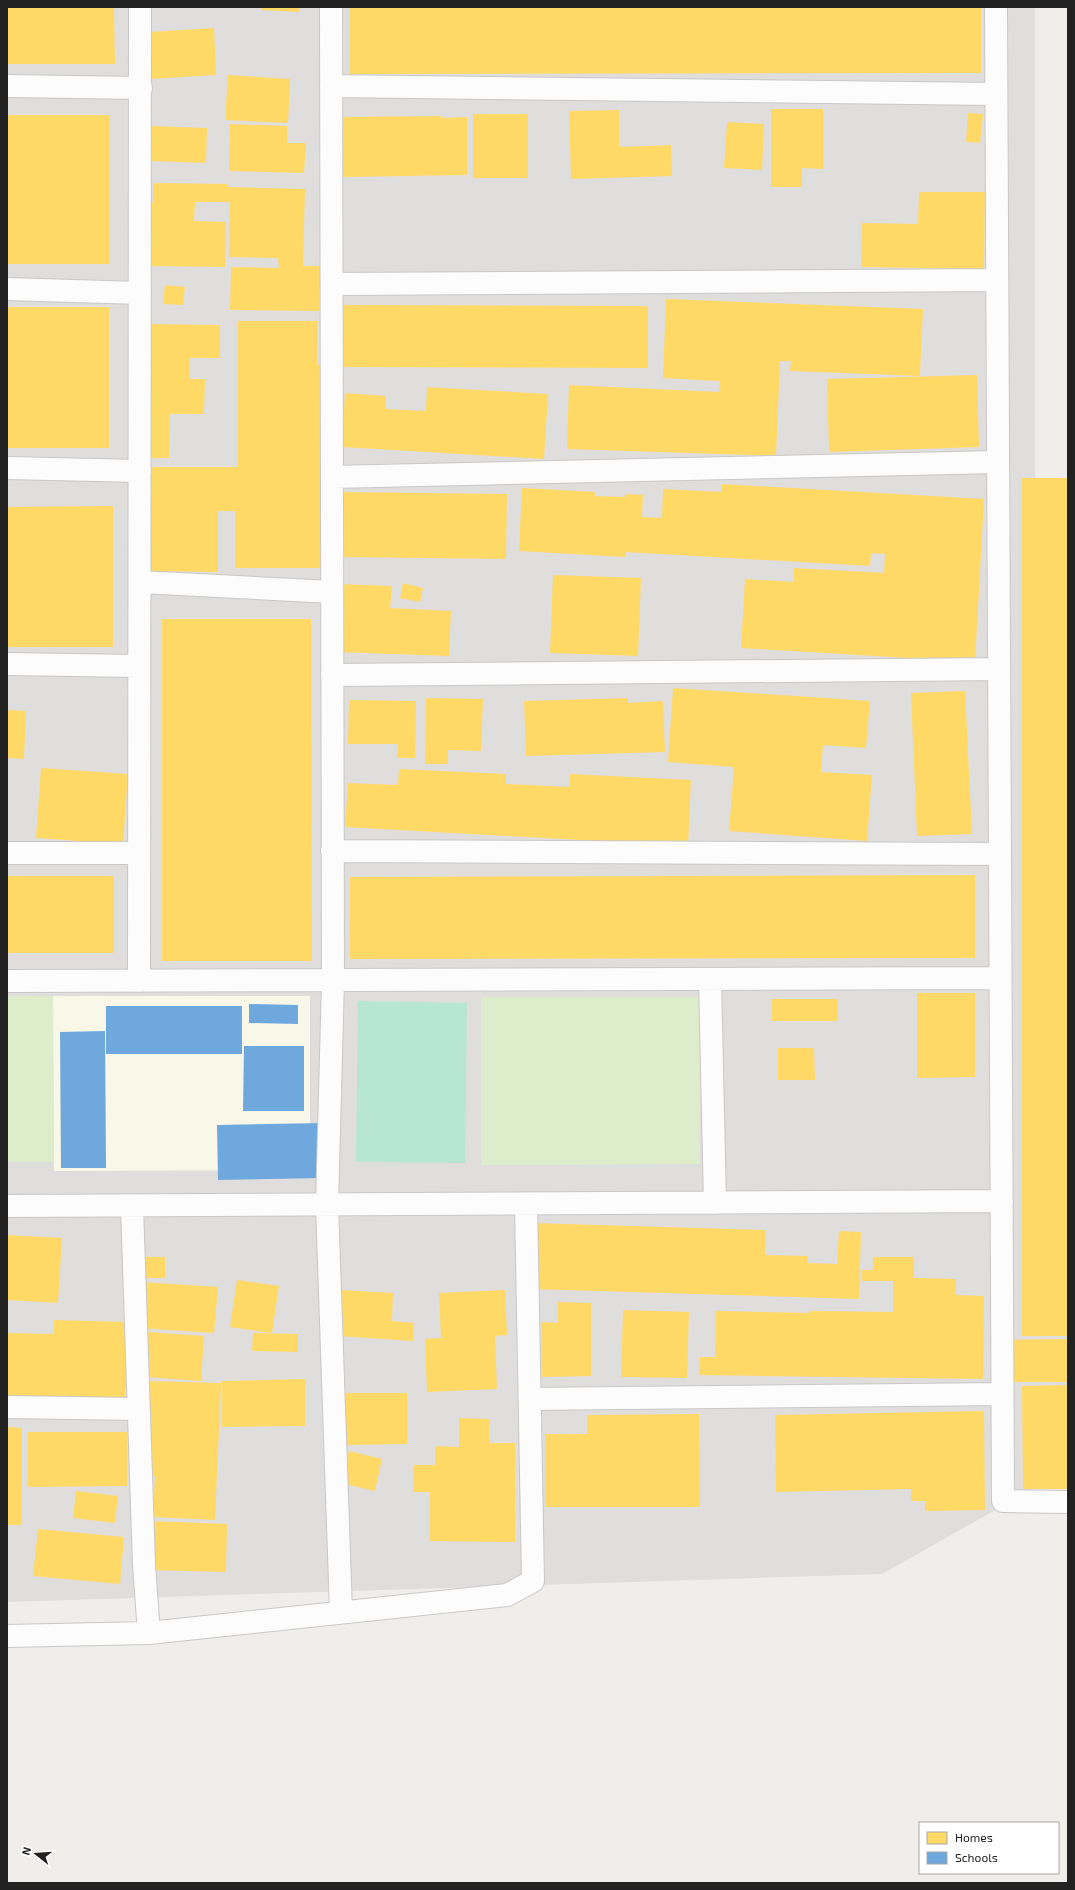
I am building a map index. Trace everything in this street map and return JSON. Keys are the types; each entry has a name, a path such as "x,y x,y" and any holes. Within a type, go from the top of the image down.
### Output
{"street":[{"path":"139,981 140,7"},
{"path":"331,7 333,980 327,1205 341,1612"},
{"path":"996,7 1003,1501 1068,1502"},
{"path":"7,86 141,88"},
{"path":"331,86 996,94"},
{"path":"332,284 998,280"},
{"path":"7,289 140,293"},
{"path":"332,477 998,462"},
{"path":"7,468 140,471"},
{"path":"140,582 332,592"},
{"path":"7,664 139,666"},
{"path":"332,674 999,669"},
{"path":"332,851 1000,854"},
{"path":"7,853 139,853"},
{"path":"710,978 715,1203"},
{"path":"7,981 1000,978"},
{"path":"7,1206 1002,1201"},
{"path":"7,1636 149,1633 507,1595 533,1581 526,1204"},
{"path":"132,1206 144,1565 149,1633"},
{"path":"530,1399 1002,1394"},
{"path":"7,1407 138,1408"}],"shaded area":[{"path":"7,7 1035,7 1035,470 1068,866 1068,1469 882,1574 7,1602"},
{"path":"53,996 310,996 310,1170 54,1171"}],"green space":[{"path":"7,996 53,996 54,1162 7,1162"},
{"path":"481,997 700,997 700,1164 481,1165"},
{"path":"358,1001 467,1003 465,1163 356,1162"}],"building: Homes":[{"path":"7,7 114,7 115,64 7,64"},
{"path":"261,7 300,7 299,12 261,10"},
{"path":"350,7 981,7 981,73 350,74"},
{"path":"214,28 216,75 151,79 149,32"},
{"path":"228,75 290,79 288,123 225,120"},
{"path":"771,109 823,109 823,169 802,168 802,187 771,187"},
{"path":"619,110 619,147 671,145 672,176 571,179 569,111"},
{"path":"968,113 983,114 980,143 966,142"},
{"path":"473,114 528,114 528,178 473,178"},
{"path":"7,115 110,115 110,264 7,264"},
{"path":"441,116 441,118 467,117 467,175 342,177 341,117"},
{"path":"727,122 764,124 762,170 724,168"},
{"path":"230,124 287,126 287,143 306,143 304,173 229,171"},
{"path":"151,126 207,128 206,163 149,161"},
{"path":"153,183 228,184 228,187 305,189 303,266 320,266 319,311 230,310 231,267 279,268 278,258 229,257 230,202 195,202 194,221 226,222 225,267 144,266 145,202 153,202"},
{"path":"919,192 985,192 984,269 861,267 862,223 918,224"},
{"path":"165,285 185,287 183,305 163,304"},
{"path":"666,299 923,309 920,376 790,371 791,361 780,361 776,456 567,449 569,385 719,392 720,381 663,378"},
{"path":"344,305 648,306 648,368 344,367"},
{"path":"7,307 109,307 109,448 7,448"},
{"path":"238,321 317,321 317,365 324,365 323,568 235,568 235,511 218,511 218,572 148,571 148,467 238,467"},
{"path":"146,324 220,325 220,358 190,358 189,379 205,379 204,414 170,414 169,458 144,458"},
{"path":"977,375 979,447 829,452 827,379"},
{"path":"427,387 548,394 544,459 342,447 345,393 386,396 385,409 426,411"},
{"path":"1022,478 1068,478 1068,1336 1022,1336"},
{"path":"722,484 984,499 975,662 741,648 745,579 794,582 794,568 884,573 885,554 871,553 870,566 625,552 625,557 519,551 522,488 595,492 595,496 625,497 625,494 643,495 642,517 662,518 663,489 722,492"},
{"path":"340,492 507,494 506,559 339,557"},
{"path":"113,506 113,647 7,647 7,507"},
{"path":"553,575 641,578 638,656 550,653"},
{"path":"403,583 423,588 420,602 400,598"},
{"path":"339,584 392,586 390,608 451,611 449,656 337,652"},
{"path":"162,619 311,619 312,961 162,961"},
{"path":"673,688 870,701 866,748 823,745 821,772 872,775 867,841 729,831 734,767 668,762"},
{"path":"965,691 972,834 917,836 911,693"},
{"path":"426,698 483,699 481,751 448,750 448,764 425,764"},
{"path":"628,698 628,703 663,701 665,752 526,756 524,701"},
{"path":"349,700 416,701 415,758 397,758 398,744 348,744"},
{"path":"7,710 26,711 24,759 7,758"},
{"path":"41,768 128,774 123,844 36,838"},
{"path":"399,769 506,774 506,784 569,787 570,774 691,780 688,846 345,827 348,783 398,785"},
{"path":"975,875 975,958 350,959 350,877"},
{"path":"7,876 114,876 114,953 7,953"},
{"path":"917,993 975,993 975,1077 917,1078"},
{"path":"772,999 838,999 838,1021 772,1021"},
{"path":"778,1048 814,1048 815,1080 778,1080"},
{"path":"532,1223 766,1230 765,1255 808,1256 807,1263 837,1264 839,1231 861,1232 859,1299 530,1289"},
{"path":"7,1235 62,1238 58,1303 7,1300"},
{"path":"145,1257 165,1257 165,1278 145,1278"},
{"path":"873,1257 914,1257 914,1278 956,1279 956,1295 984,1296 983,1379 699,1375 700,1357 715,1357 716,1311 809,1313 809,1311 893,1312 893,1281 862,1281 862,1270 873,1270"},
{"path":"237,1280 279,1286 272,1333 230,1327"},
{"path":"141,1282 218,1287 214,1333 138,1328"},
{"path":"341,1290 393,1293 392,1321 414,1323 413,1341 338,1336"},
{"path":"505,1290 507,1335 495,1336 497,1389 427,1392 425,1339 441,1338 439,1293"},
{"path":"558,1302 591,1303 591,1376 542,1377 541,1322 558,1323"},
{"path":"623,1310 689,1312 687,1378 621,1377"},
{"path":"54,1320 127,1322 125,1403 7,1399 7,1333 54,1334"},
{"path":"148,1332 204,1336 201,1381 145,1377"},
{"path":"253,1333 298,1334 298,1352 252,1351"},
{"path":"1068,1339 1068,1382 1008,1382 1008,1340"},
{"path":"305,1379 305,1426 222,1427 222,1381"},
{"path":"148,1381 221,1383 215,1520 153,1517 155,1476 144,1476"},
{"path":"1068,1385 1068,1489 1023,1489 1022,1386"},
{"path":"342,1393 407,1393 407,1444 342,1445"},
{"path":"984,1411 985,1510 925,1511 925,1501 911,1501 911,1489 776,1492 775,1415"},
{"path":"699,1414 700,1507 545,1507 545,1434 587,1434 587,1415"},
{"path":"459,1418 489,1419 489,1443 515,1443 515,1542 430,1541 430,1492 413,1492 414,1465 435,1465 435,1446 459,1447"},
{"path":"7,1427 22,1428 22,1525 7,1525"},
{"path":"28,1432 127,1432 127,1486 28,1487"},
{"path":"349,1451 382,1459 375,1491 341,1483"},
{"path":"76,1491 118,1496 115,1523 73,1518"},
{"path":"149,1521 227,1524 226,1572 147,1570"},
{"path":"38,1529 124,1537 120,1584 33,1576"}],"building: Schools":[{"path":"249,1004 298,1005 298,1024 249,1023"},
{"path":"106,1006 242,1006 242,1054 106,1054"},
{"path":"105,1031 106,1168 61,1168 60,1032"},
{"path":"244,1046 304,1046 304,1111 243,1111"},
{"path":"323,1123 323,1178 218,1180 217,1125"}]}
